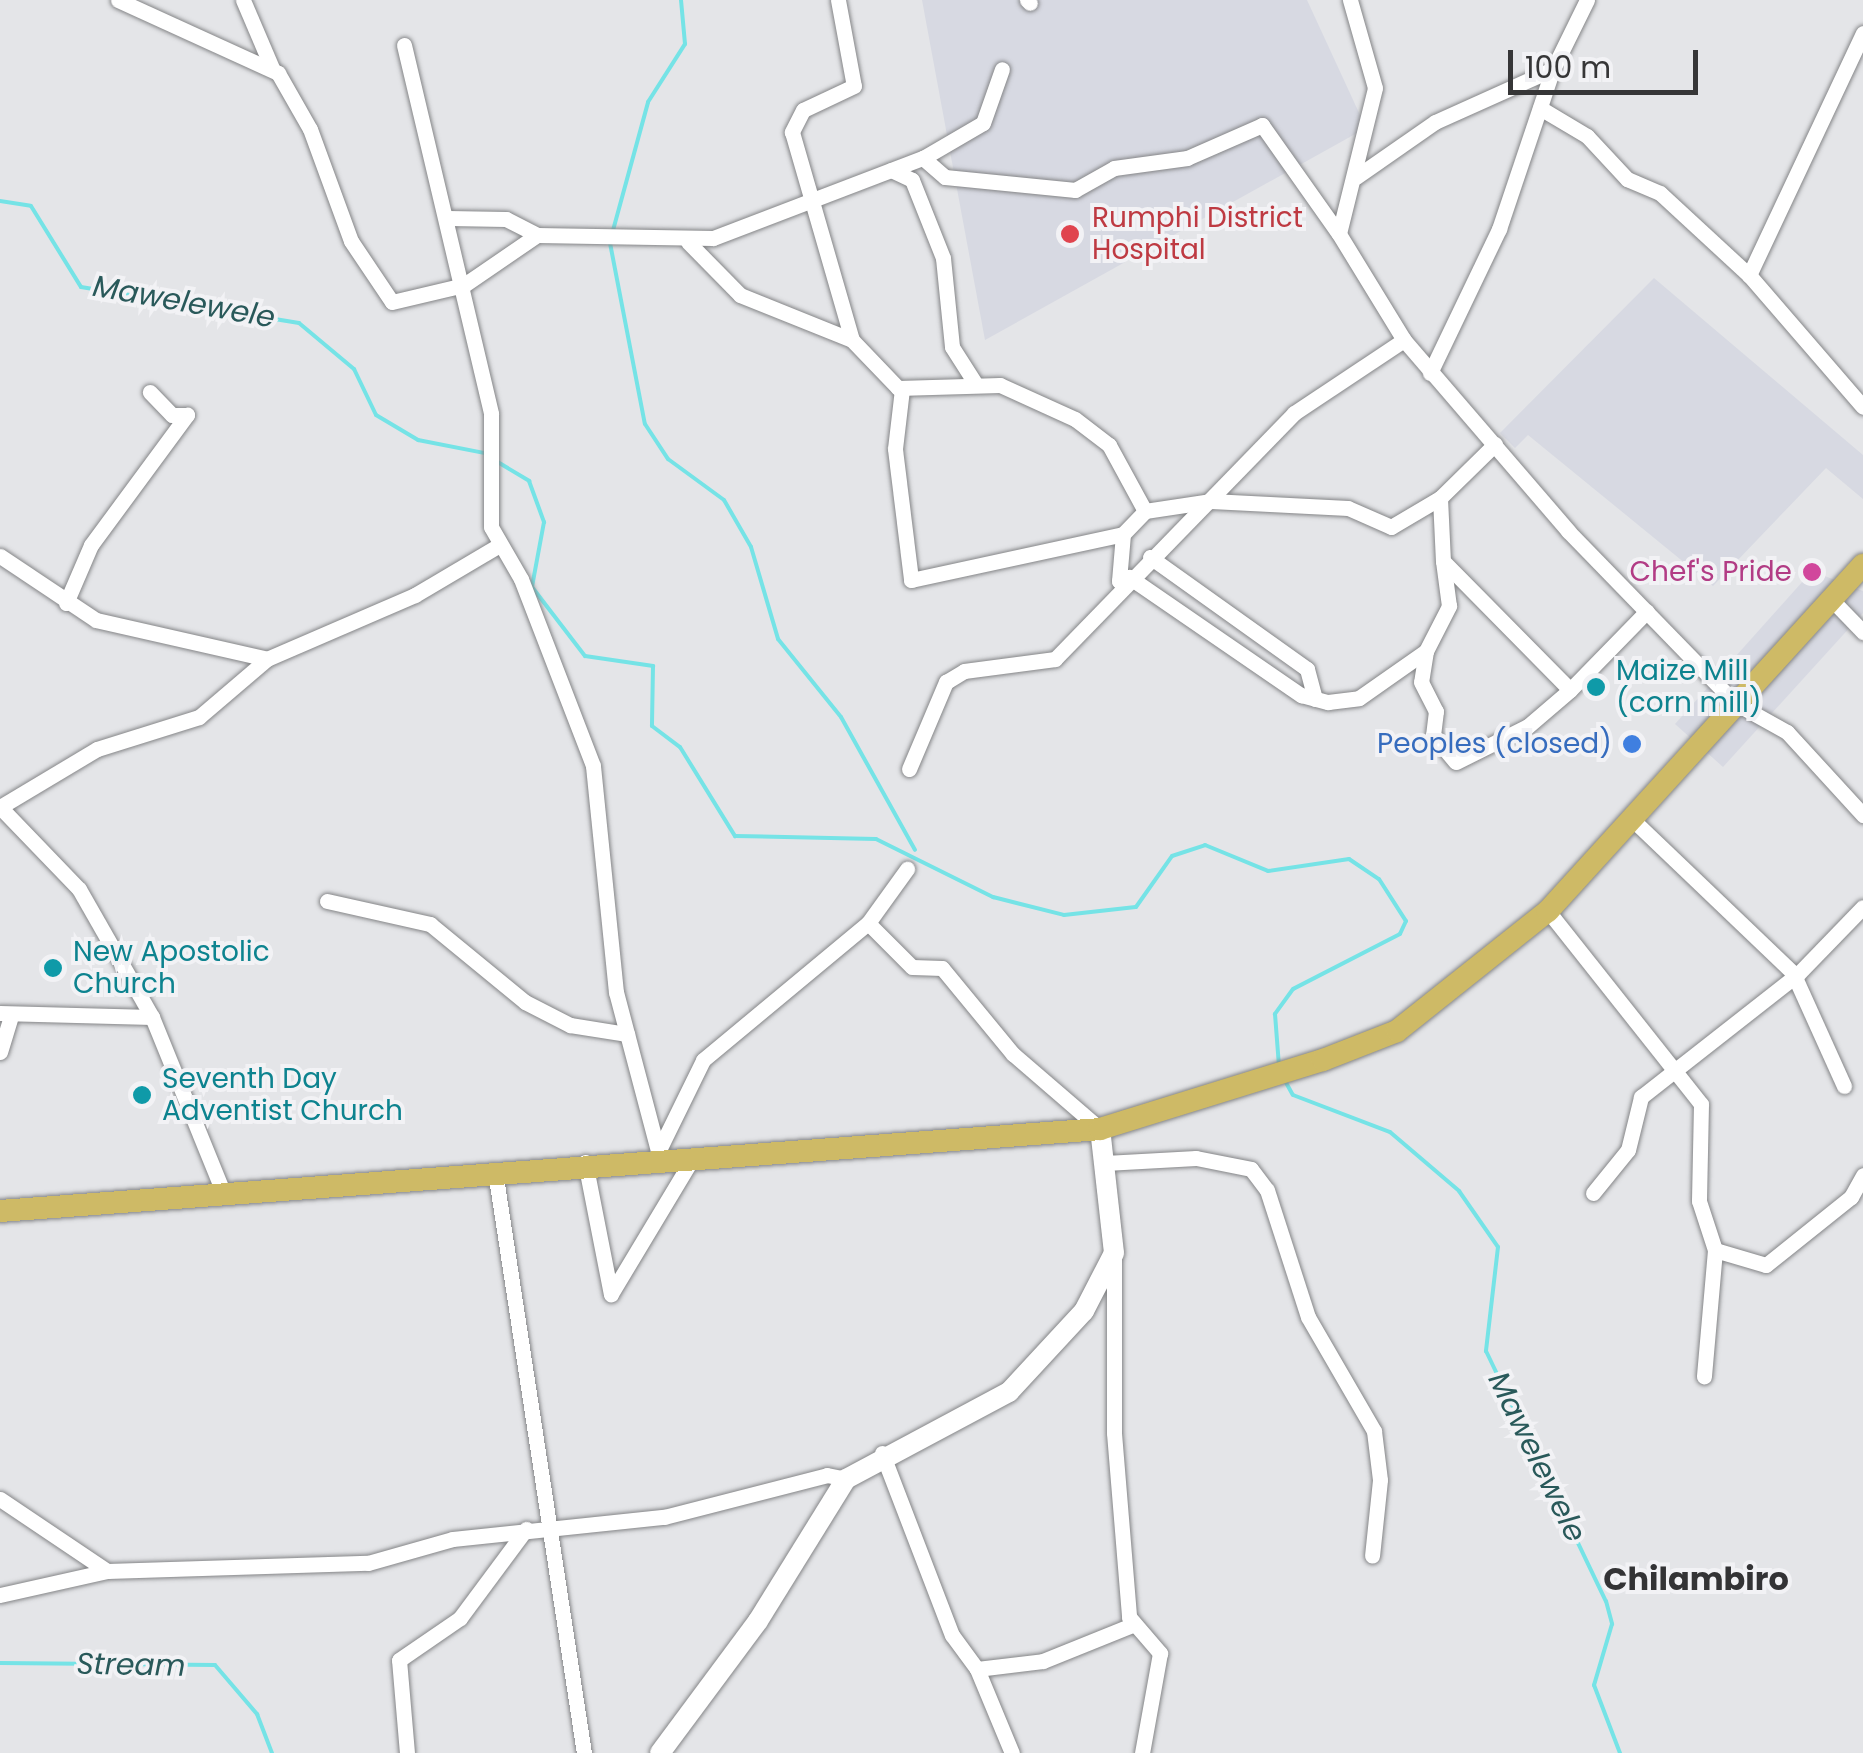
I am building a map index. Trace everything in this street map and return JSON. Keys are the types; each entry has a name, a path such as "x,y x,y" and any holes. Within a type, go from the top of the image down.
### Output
{"main road":[{"path":"0,1211 659,1153 1100,1129 1278,1075 1397,1030 1548,911 1863,565"}],"street":[{"path":"118,0 150,6 272,68"},
{"path":"243,0 272,68 310,129 351,242 392,302 464,284 536,235"},
{"path":"838,0 854,86 793,118 806,196 852,340 878,377 902,388 975,383 1020,389 1076,419 1110,445 1145,511"},
{"path":"1339,234 1356,177 1374,88 1350,0"},
{"path":"1430,373 1499,230 1554,69 1587,0"},
{"path":"1749,275 1863,33"},
{"path":"404,45 464,284 494,463 498,546 522,579 593,766 627,1034 659,1153"},
{"path":"1356,177 1435,122 1554,69"},
{"path":"448,218 506,220 536,235 611,233 688,242 736,230 806,196 922,158 983,123 1002,70"},
{"path":"1540,108 1586,136 1627,179 1660,193 1749,275 1863,407"},
{"path":"922,158 945,176 1076,190 1114,168 1187,158 1262,125 1339,234 1404,340 1430,373 1646,612 1735,703 1787,732 1863,815"},
{"path":"891,170 912,180 943,258 952,347 975,383"},
{"path":"688,242 740,295 852,340"},
{"path":"909,769 946,682 964,671 1055,660 1129,578 1211,502 1294,413 1404,340"},
{"path":"902,388 895,449 911,580 1123,534 1145,511 1211,502 1348,508 1391,527 1440,498 1495,444"},
{"path":"66,603 91,546 187,416 172,414 150,392"},
{"path":"1440,498 1449,606 1426,651 1421,682 1436,711 1433,734 1456,762 1528,726 1570,690 1646,612"},
{"path":"1123,534 1119,581 1129,578 1314,698 1359,698 1426,651"},
{"path":"224,1194 152,1017 78,889 0,807 97,749 199,717 267,659 415,595 498,546"},
{"path":"0,556 66,603 138,632 267,659"},
{"path":"1150,557 1306,669 1314,698"},
{"path":"1443,561 1570,690"},
{"path":"1832,600 1863,632"},
{"path":"1633,820 1792,973 1844,1086"},
{"path":"659,1153 703,1060 868,923 907,869"},
{"path":"327,902 430,924 525,1002 570,1025 627,1034"},
{"path":"1593,1192 1628,1150 1632,1108 1863,908"},
{"path":"1548,911 1680,1069 1702,1104 1700,1201 1715,1250 1704,1377"},
{"path":"868,923 912,966 942,968 1013,1054 1100,1129 1114,1252 1114,1434 1132,1625 1160,1653 1142,1753"},
{"path":"0,1052 6,1015 101,1009 152,1017"},
{"path":"585,1162 612,1294 696,1153"},
{"path":"1105,1163 1196,1158 1251,1170 1267,1190 1308,1317 1374,1432 1372,1556"},
{"path":"496,1170 584,1753"},
{"path":"1715,1250 1766,1265 1851,1197 1863,1175"},
{"path":"660,1753 758,1621 846,1480 882,1453 1009,1392 1084,1311 1114,1252"},
{"path":"882,1453 952,1635 978,1670 1012,1753"},
{"path":"0,1596 107,1571 300,1571 550,1524 664,1517 827,1474 846,1480"},
{"path":"0,1499 107,1571"},
{"path":"407,1753 399,1660 460,1618 526,1529"},
{"path":"978,1670 1043,1660 1132,1625"}],"shaded area":[{"name":"Rumphi District Hospital","path":"922,0 1307,0 1366,128 985,340"},
{"path":"1654,278 1863,455 1863,499 1826,468 1713,586 1528,435 1515,448 1500,433"},
{"path":"1812,571 1863,591 1863,613 1723,767 1675,724"}],"waterway":[{"path":"612,234 648,102 685,44 681,0"},
{"name":"Mawelewele","path":"0,201 31,206 81,287 299,323 354,369 376,415 418,440 484,453"},
{"path":"610,243 645,424 668,459 724,500 751,547 778,639 841,717 915,850"},
{"name":"Mawelewele","path":"496,461 529,481 544,522 532,587 585,656 653,666 652,726 680,747 735,836 876,839 993,897 1064,915 1136,907 1172,856 1205,845 1268,871 1349,859 1379,879 1406,921 1400,934 1293,989 1275,1014 1279,1066"},
{"name":"Mawelewele","path":"1284,1079 1293,1095 1390,1132 1459,1191 1498,1247 1486,1351 1606,1601 1612,1624 1594,1685 1620,1753"},
{"name":"Stream","path":"0,1663 215,1665 257,1714 272,1753"}],"place":[{"name":"Rumphi District Hospital","path":"1070,234"},
{"name":"Chef's Pride","path":"1812,572"},
{"name":"Maize Mill (corn mill)","path":"1596,687"},
{"name":"Peoples (closed)","path":"1632,744"},
{"name":"New Apostolic Church","path":"53,968"},
{"name":"Seventh Day Adventist Church","path":"142,1095"}],"district":[{"name":"Chilambiro","path":"1696,1579"}]}
